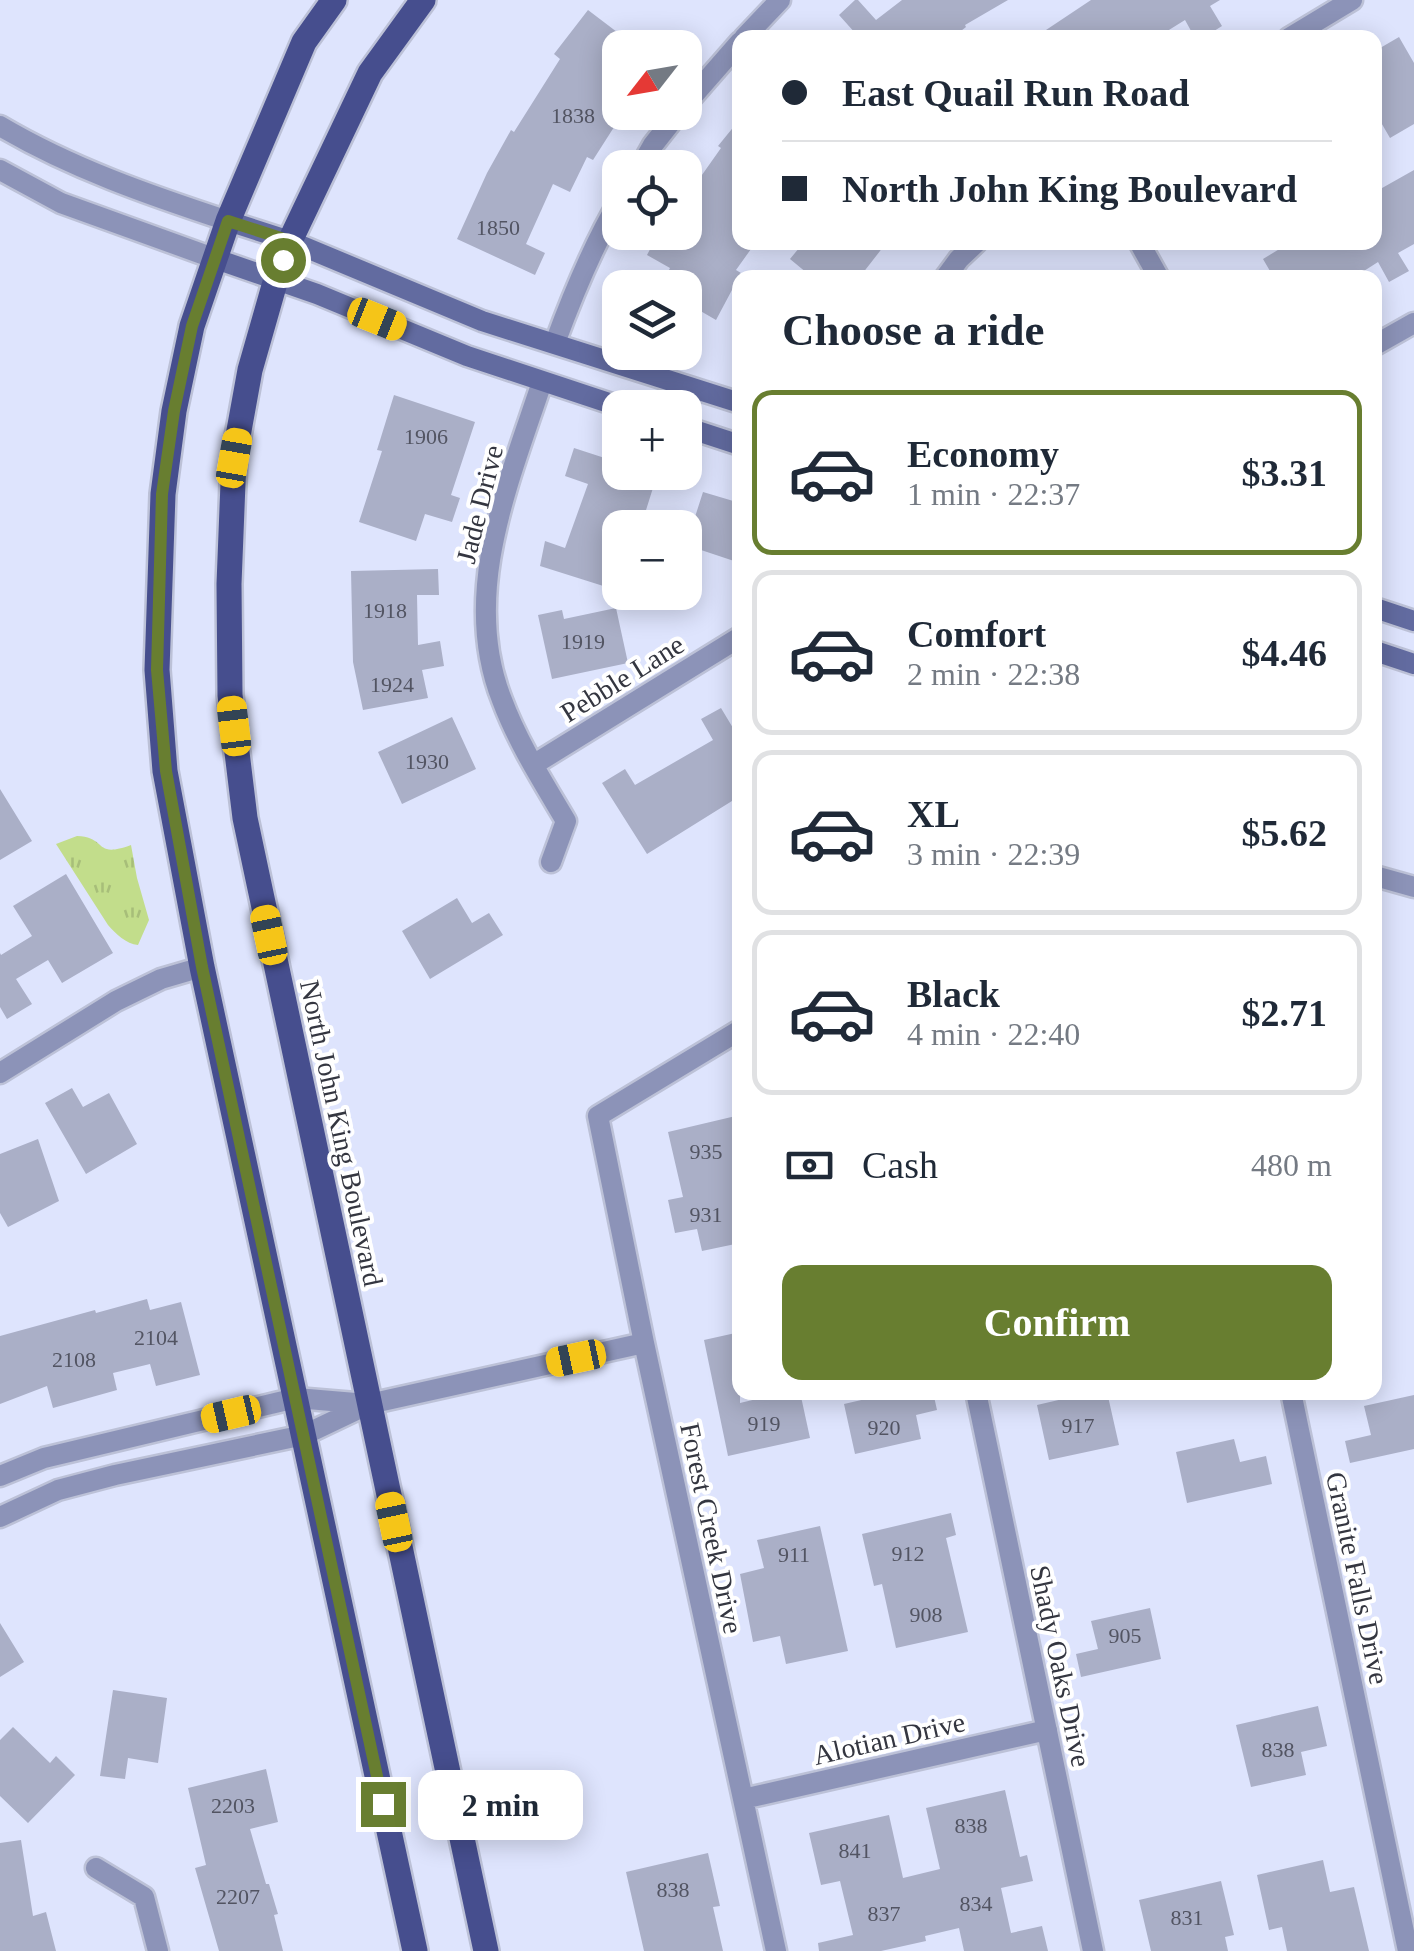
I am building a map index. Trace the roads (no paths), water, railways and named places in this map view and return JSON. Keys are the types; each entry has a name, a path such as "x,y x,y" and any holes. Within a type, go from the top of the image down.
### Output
{"main road":[{"path":"334,0 304,42 228,221 192,326 162,494 157,670 166,771 202,967 415,1951"},
{"name":"North John King Boulevard","path":"423,0 370,72 290,241 250,370 234,458 230,695 244,818 486,1951"}],"street":[{"path":"752,30 780,0"},
{"path":"1302,30 1352,0"},
{"path":"702,84 732,51"},
{"path":"0,126 63,160 152,196 290,241 482,321 732,400"},
{"path":"0,170 60,203 276,280 467,356 602,401"},
{"path":"555,343 602,232"},
{"path":"951,270 969,250"},
{"path":"1382,342 1414,323"},
{"name":"Jade Drive","path":"542,382 500,512 488,568 488,646 500,696 520,744 566,821 551,862"},
{"path":"702,433 732,442"},
{"path":"1382,610 1414,621"},
{"name":"Pebble Lane","path":"533,766 732,642"},
{"path":"1382,654 1414,664"},
{"path":"1382,878 1414,887"},
{"path":"0,1073 116,1000 161,979 202,967"},
{"name":"Forest Creek Drive","path":"732,1035 598,1116 776,1951"},
{"path":"0,1517 58,1490 304,1435 368,1404 644,1343"},
{"path":"0,1476 44,1458 296,1398 368,1404"},
{"name":"Shady Oaks Drive","path":"978,1400 1093,1951"},
{"name":"Granite Falls Drive","path":"1294,1400 1408,1951"},
{"name":"Alotian Drive","path":"743,1799 1047,1730"},
{"path":"96,1868 144,1897 158,1951"}]}
